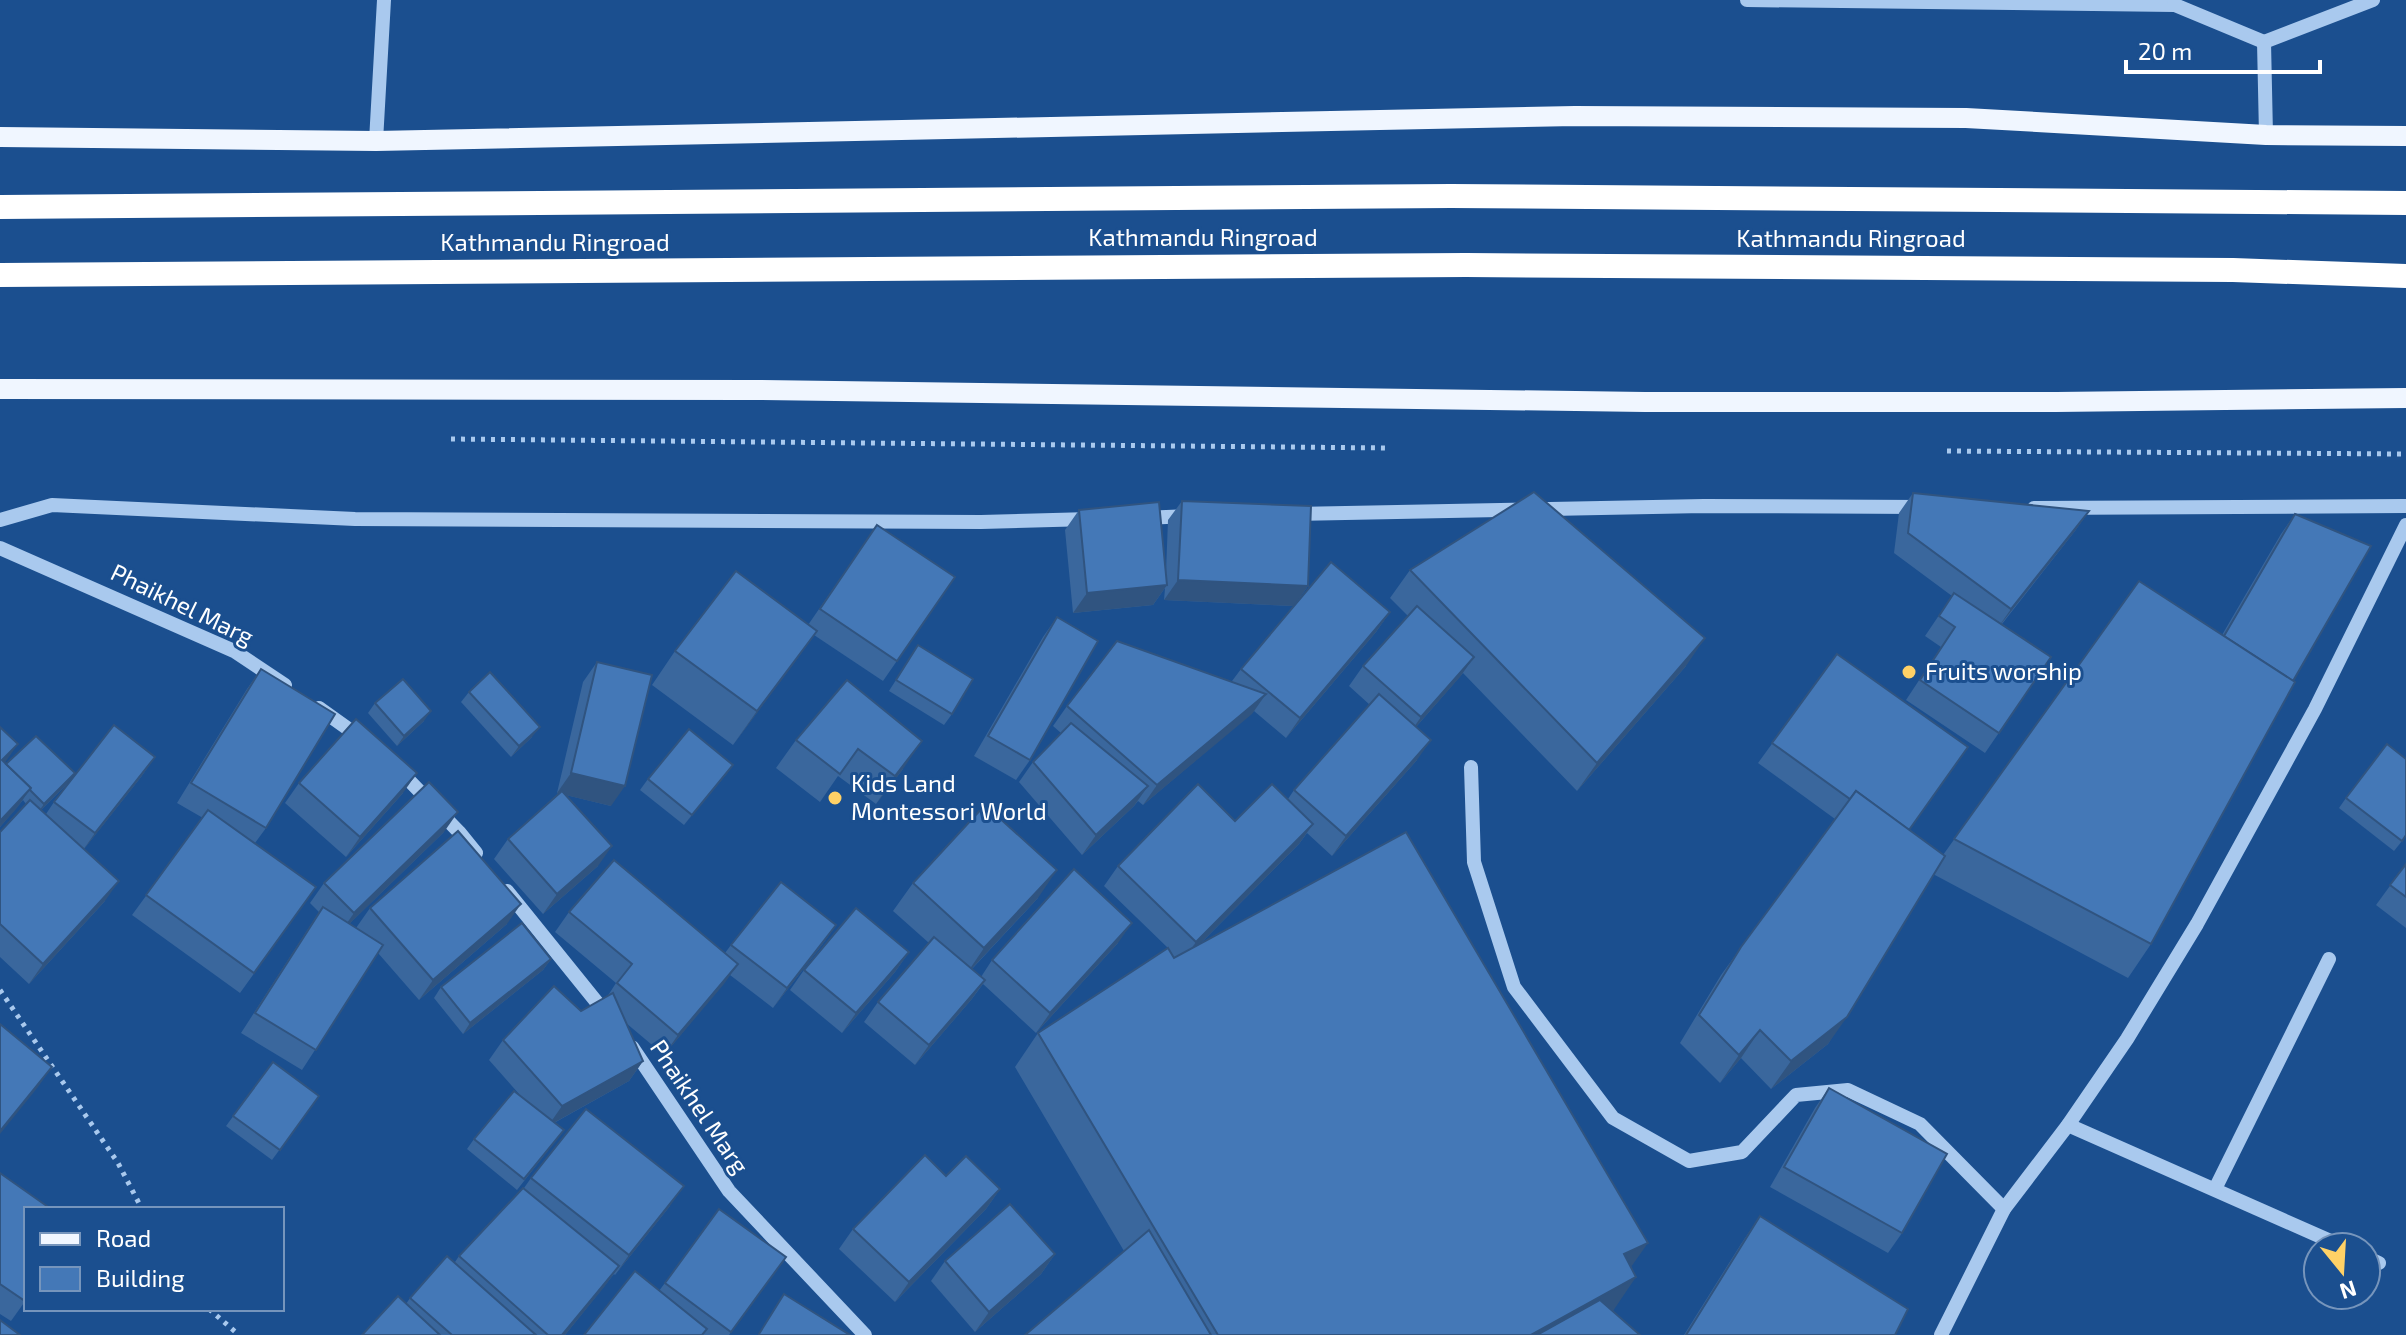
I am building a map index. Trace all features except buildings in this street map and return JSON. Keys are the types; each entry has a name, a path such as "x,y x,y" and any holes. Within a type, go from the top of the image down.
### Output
{"highway":[{"name":"Kathmandu Ringroad","path":"0,207 1435,196 2406,203"},
{"name":"Kathmandu Ringroad","path":"0,275 1482,265 2233,270 2406,276"}],"main road":[{"path":"0,137 376,141 1575,116 1966,118 2266,135 2406,136"},
{"path":"0,389 742,390 1645,402 2406,398"}],"street":[{"path":"376,141 384,0"},
{"path":"1747,0 2174,2 2264,42 2373,0"},
{"path":"2264,42 2266,135"},
{"path":"0,520 52,505 355,519 981,522 1105,519"},
{"path":"1274,514 1704,506 1934,507"},
{"path":"2026,508 2406,506"},
{"path":"1135,518 1213,516"},
{"path":"1941,1335 2004,1209 2068,1125 2127,1039 2197,924 2315,709 2406,525"},
{"name":"Phaikhel Marg","path":"0,548 234,651 382,754 459,832 620,1031 729,1191 865,1335"},
{"path":"1471,767 1474,862 1514,987 1613,1118 1689,1161 1742,1152 1796,1095 1848,1090 1920,1124 2004,1209"},
{"path":"2215,1189 2329,959"},
{"path":"2068,1125 2308,1231"}],"path":[{"path":"448,439 1396,448"},
{"path":"1933,451 2406,454"},
{"path":"0,990 118,1163 141,1207"},
{"path":"211,1311 239,1335"}],"place":[{"name":"Fruits worship","path":"1909,672"},
{"name":"Kids Land Montessori World","path":"835,798"}]}
